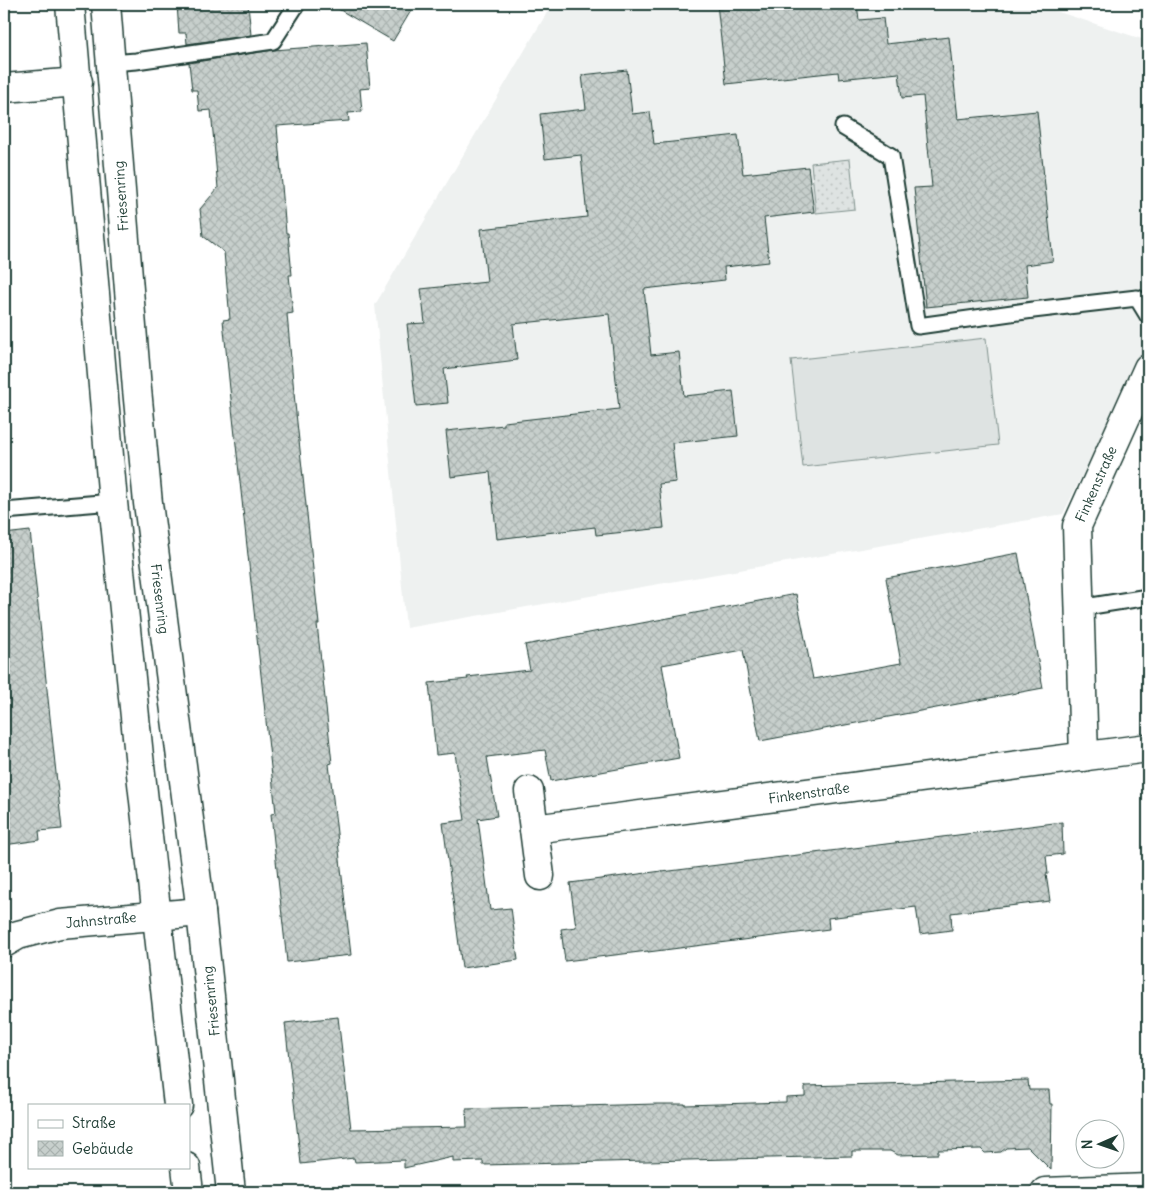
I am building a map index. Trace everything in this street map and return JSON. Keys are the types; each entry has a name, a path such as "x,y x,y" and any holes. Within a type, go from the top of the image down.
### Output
{"main road":[{"path":"70,4 113,502 178,1104"},
{"name":"Friesenring","path":"106,4 136,389 148,503 201,912 231,1192"},
{"path":"4,88 78,82"},
{"name":"Finkenstraße","path":"1084,757 1077,526 1148,368"},
{"name":"Finkenstraße","path":"534,829 1148,748"},
{"path":"529,791 540,876"},
{"name":"Jahnstraße","path":"4,943 18,935 60,924 201,912"},
{"path":"186,1168 189,1192"},
{"path":"1045,1192 1148,1188"}],"lane":[{"path":"111,63 273,41 297,4"},
{"path":"843,127 892,156 918,326 1138,298 1148,316"},
{"path":"4,511 113,502"},
{"path":"1079,608 1148,597"}],"shaded area":[{"path":"552,4 1034,4 1148,41 1148,341 1063,514 406,628 375,305"},
{"path":"850,159 855,209 816,213 811,163"},
{"path":"986,338 998,445 803,467 791,360"}],"building":[{"path":"177,4 248,4 251,35 187,44 186,33 179,33"},
{"path":"330,4 415,4 393,41"},
{"path":"717,4 857,4 859,20 883,18 886,44 949,37 958,119 1037,111 1053,261 1025,265 1028,297 926,307 914,188 932,187 923,96 902,98 899,73 839,79 838,72 726,84"},
{"path":"366,43 370,88 360,89 362,112 348,113 349,121 277,126 286,233 288,233 292,275 289,275 293,313 287,314 295,404 319,624 317,624 332,763 329,764 351,955 287,962 271,814 276,813 223,320 230,319 224,252 203,236 200,209 218,188 211,110 199,111 197,90 192,90 189,63 274,50"},
{"path":"627,70 632,114 650,112 654,144 738,135 743,174 808,167 814,212 764,218 769,262 724,267 725,280 644,289 651,355 679,352 684,396 733,391 738,436 672,443 676,482 659,484 664,528 596,535 595,527 497,539 490,472 451,477 446,431 504,425 504,422 619,409 609,314 513,324 517,360 444,369 448,403 416,406 407,324 425,323 421,289 487,282 481,229 587,217 581,155 545,159 540,114 586,109 582,75"},
{"path":"30,531 62,829 39,831 40,840 4,845 4,534"},
{"path":"1018,553 1043,688 760,741 743,650 662,665 679,758 551,781 545,750 487,757 497,816 478,819 490,910 511,908 518,960 462,968 443,823 465,820 455,753 436,755 429,683 530,670 525,645 796,594 813,679 901,663 886,578"},
{"path":"1062,822 1063,854 1046,856 1048,874 1046,874 1050,901 951,913 952,930 920,934 916,907 828,918 829,929 565,961 561,929 576,927 570,883"},
{"path":"338,1017 351,1129 467,1127 466,1109 786,1102 786,1097 805,1096 805,1086 1028,1080 1029,1090 1049,1090 1050,1104 1052,1104 1051,1170 1028,1147 1006,1148 1001,1152 985,1153 981,1149 938,1150 938,1154 898,1155 890,1151 852,1151 852,1156 483,1165 483,1161 453,1162 453,1157 404,1168 404,1160 355,1162 354,1158 301,1164 285,1023"}]}
